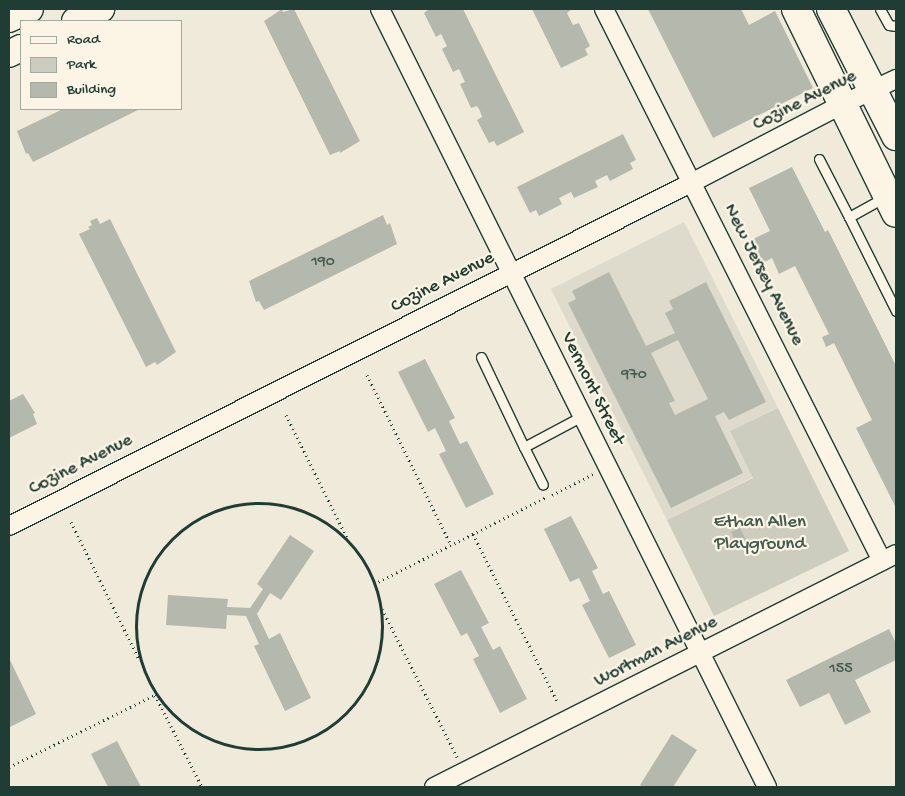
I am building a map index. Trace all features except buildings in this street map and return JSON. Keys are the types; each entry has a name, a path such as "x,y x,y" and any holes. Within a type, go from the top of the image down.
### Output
{"main road":[{"path":"9,19 30,9"},
{"path":"77,20 101,9"},
{"path":"796,9 892,204"},
{"path":"830,9 858,64 885,84 896,136"}],"street":[{"name":"Vermont Street","path":"380,9 767,787"},
{"name":"New Jersey Avenue","path":"604,9 692,182 889,557"},
{"name":"Cozine Avenue","path":"9,526 885,84"},
{"name":"Wortman Avenue","path":"434,787 889,557"}],"lane":[{"path":"880,9 889,25 896,26"},
{"path":"819,159 896,310"},
{"path":"849,217 892,204"},
{"path":"481,357 543,485"},
{"path":"524,447 582,416"}],"path":[{"path":"367,375 451,545"},
{"path":"286,415 347,538 368,566 382,608 458,758"},
{"path":"374,584 607,467"},
{"path":"141,664 135,633 140,591 161,549 190,523 239,503 292,506 326,521 347,538"},
{"path":"71,522 202,787"},
{"path":"473,534 557,701"},
{"path":"155,695 178,718 206,736 243,748 272,748 302,741 326,729 342,717 366,688 380,650 382,608"},
{"path":"9,767 155,695"}],"shaded area":[{"path":"684,222 778,408 730,431 753,477 667,520 551,289"}],"green space":[{"name":"Ethan Allen Playground","path":"778,408 849,551 714,616 667,520 753,478 730,431"}]}
